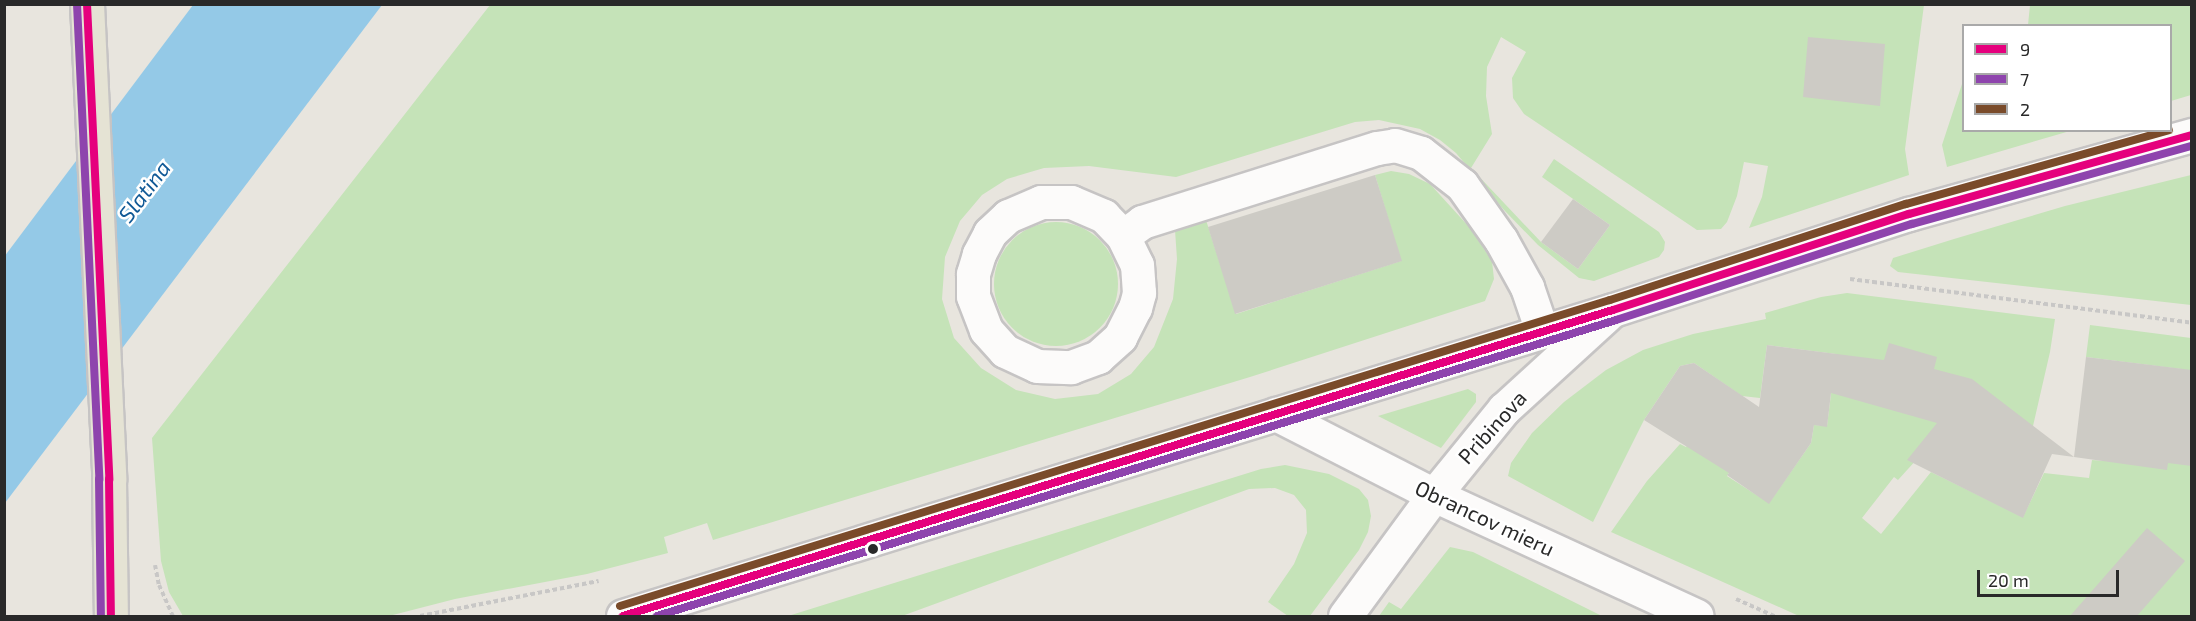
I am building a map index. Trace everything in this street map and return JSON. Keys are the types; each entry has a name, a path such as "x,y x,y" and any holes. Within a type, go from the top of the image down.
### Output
{"main road":[{"path":"87,14 109,479 111,616"}],"street":[{"name":"Pribinova","path":"623,616 1613,310 1909,214 2192,135"},
{"path":"1123,236 1142,222 1377,148 1407,147 1428,158 1462,185 1506,249 1527,287 1542,331"},
{"path":"1041,202 1071,202 1104,216 1123,236 1137,265 1139,293 1129,324 1120,337 1098,357 1071,367 1037,366 1005,351 986,330 973,296 973,274 979,254 990,233 1008,216 1041,202"},
{"name":"Pribinova","path":"1345,616 1434,495 1504,409 1613,310"},
{"name":"Obrancov mieru","path":"1276,414 1434,495 1697,616"}],"path":[{"path":"1842,282 1853,278 2192,323"},
{"path":"420,616 607,579"},
{"path":"1730,596 1774,616"}],"green space":[{"path":"490,5 1924,5 1905,149 1909,175 1749,228 1762,197 1768,166 1744,162 1737,196 1727,222 1721,229 1697,230 1524,114 1513,98 1512,78 1526,52 1501,37 1487,67 1486,96 1492,134 1471,168 1541,242 1578,269 1610,225 1542,177 1554,159 1659,232 1665,242 1664,250 1659,257 1594,281 1579,278 1538,245 1504,210 1456,153 1440,140 1420,129 1379,120 1355,122 1176,177 1089,166 1044,168 1007,179 982,195 960,221 945,257 942,299 954,338 981,368 1016,390 1055,399 1098,394 1131,374 1154,347 1173,299 1177,259 1175,230 1206,220 1236,314 1401,261 1375,175 1391,171 1409,174 1430,184 1471,229 1492,261 1494,279 1485,301 1250,377 713,540 707,523 664,537 668,553 587,574 455,599 389,616 183,616 169,592 161,561 152,438"},
{"path":"2030,5 2191,5 2191,95 2172,101 2172,24 2028,24"},
{"path":"1962,84 1962,132 2067,132 1947,167 1942,145"},
{"path":"2191,175 2191,305 1898,272 1890,266 1893,258 1954,239 2065,206"},
{"path":"1056,222 1080,226 1100,240 1114,260 1118,284 1114,308 1100,328 1080,342 1056,346 1032,342 1012,328 998,308 994,284 998,260 1012,240 1032,226"},
{"path":"1847,293 2055,319 2033,426 1928,447 1898,480 1894,477 1862,518 1881,534 1931,472 2023,517 2044,473 2089,478 2092,460 2106,461 2181,369 2086,357 2090,325 2191,338 2191,616 1799,616 1611,532 1647,481 1680,444 1686,447 1699,427 1740,455 1727,476 1769,503 1811,443 1814,425 1827,426 1836,354 1767,345 1760,398 1742,396 1694,363 1680,366 1644,420 1593,522 1508,476 1511,463 1532,433 1564,402 1606,370 1643,350 1693,334 1766,319 1765,313 1821,297"},
{"path":"1468,389 1476,394 1476,402 1441,448 1378,416"},
{"path":"1285,465 1329,474 1359,489 1368,500 1371,516 1368,532 1359,550 1310,616 1288,616 1268,602 1294,564 1307,533 1306,510 1294,495 1275,488 1249,489 902,616 788,616 1261,469"},
{"path":"1450,547 1473,552 1602,616 1379,616 1389,602 1401,609"}],"water":[{"name":"Slatina","path":"193,5 382,5 5,503 4,257"}],"building":[{"path":"1808,37 1885,44 1880,106 1803,97"},
{"path":"1375,175 1402,261 1235,314 1208,227"},
{"path":"1573,199 1610,225 1578,269 1541,242"},
{"path":"1889,343 1937,357 1934,369 1972,379 2074,457 2052,454 2023,518 1907,460 1937,423 1831,393 1827,427 1814,425 1811,443 1769,504 1727,475 1729,473 1644,420 1680,366 1694,363 1759,407 1767,345 1884,360"},
{"path":"2086,357 2192,370 2192,466 2168,463 2167,470 2074,457"},
{"path":"2147,528 2185,561 2137,616 2070,616"}],"transit line":[{"name":"7","path":"77,4 99,479 101,616"},
{"name":"9","path":"87,4 109,479 111,616"},
{"name":"2","path":"620,606 1610,300 1906,204 2162,132"},
{"name":"9","path":"623,616 1613,310 1909,214 2192,135"},
{"name":"7","path":"657,616 1616,320 1912,224 2192,146"}]}
